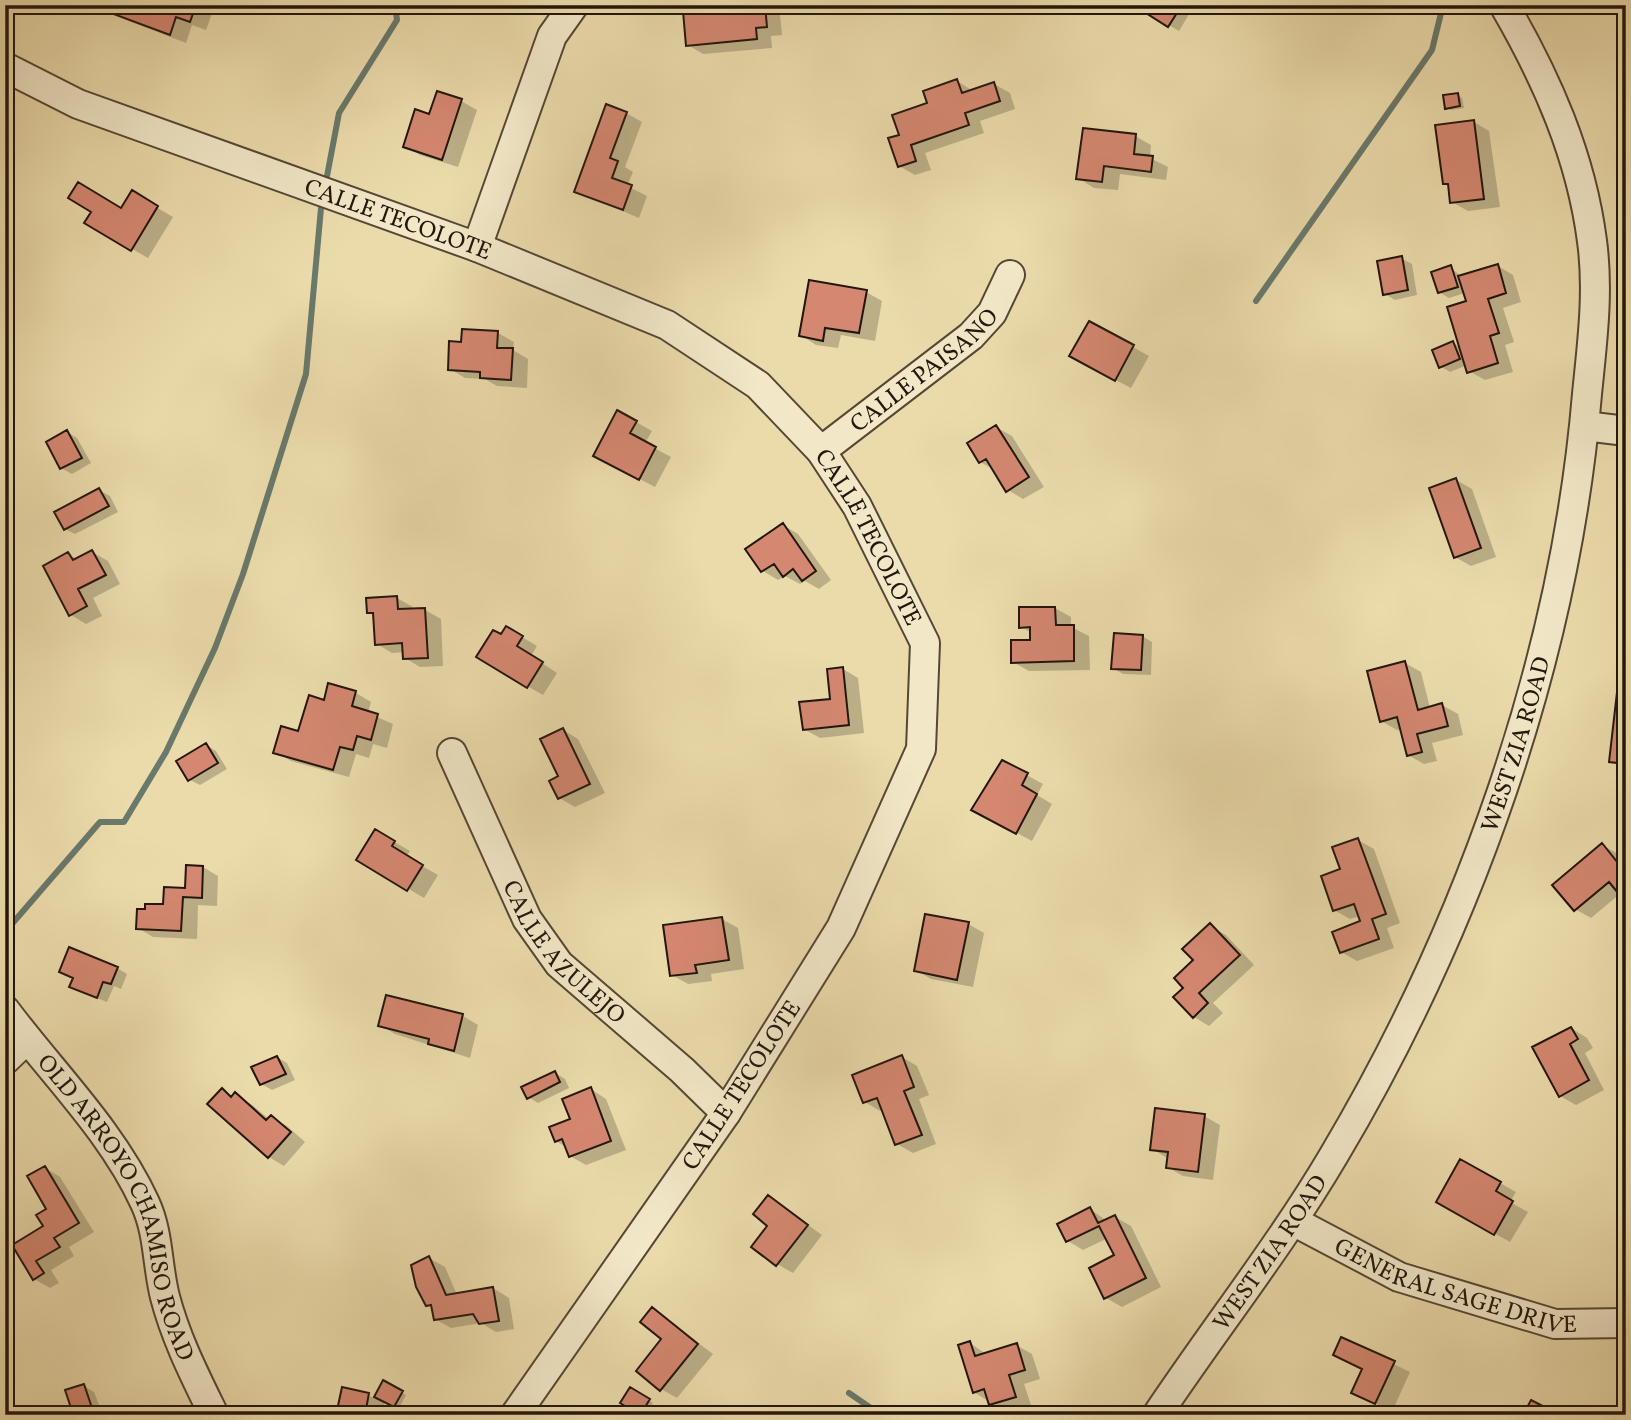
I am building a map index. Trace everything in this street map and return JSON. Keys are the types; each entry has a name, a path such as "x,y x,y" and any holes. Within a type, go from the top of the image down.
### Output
{"street":[{"path":"477,247 552,36 574,5"},
{"name":"WEST ZIA ROAD","path":"1157,1415 1293,1221 1334,1154 1407,1018 1441,948 1475,864 1505,780 1534,681 1570,529 1585,426 1595,288 1590,230 1579,175 1564,125 1550,92 1504,5"},
{"name":"CALLE TECOLOTE","path":"5,67 78,104 477,247 667,326 758,385 821,451 857,506 925,643 921,749 842,928 726,1113 515,1415"},
{"name":"CALLE PAISANO","path":"821,451 971,336 992,313 1010,275"},
{"path":"1585,426 1626,431"},
{"name":"CALLE AZULEJO","path":"452,752 527,919 541,944 559,964 726,1113"},
{"name":"OLD ARROYO CHAMISO ROAD","path":"5,1010 122,1157 148,1211 160,1256 164,1294 177,1338 214,1415"},
{"path":"5,1060 27,1039"},
{"name":"GENERAL SAGE DRIVE","path":"1293,1221 1398,1277 1555,1324 1626,1323"}],"building":[{"path":"111,5 196,5 190,22 176,17 170,35 108,12"},
{"path":"765,5 767,27 756,28 757,39 686,46 683,11"},
{"path":"1140,5 1182,5 1168,27 1138,8"},
{"path":"957,79 962,93 994,82 1000,101 965,113 969,125 911,145 916,161 898,167 888,138 899,135 892,115 927,103 923,91"},
{"path":"437,91 462,99 442,160 403,147 415,109 429,114"},
{"path":"1458,93 1460,106 1445,109 1443,95"},
{"path":"606,104 627,112 610,158 618,161 612,178 632,185 623,210 574,192"},
{"path":"1474,120 1484,199 1450,203 1448,184 1443,184 1435,125"},
{"path":"1083,128 1136,134 1134,154 1153,156 1151,172 1104,166 1102,182 1076,179"},
{"path":"78,182 121,208 132,190 158,206 131,251 84,223 91,212 68,198"},
{"path":"1402,256 1408,290 1383,295 1377,261"},
{"path":"1498,264 1506,293 1488,299 1499,333 1490,336 1498,363 1467,373 1447,307 1466,301 1458,276"},
{"path":"1451,265 1458,287 1438,293 1431,272"},
{"path":"809,280 867,290 859,333 825,328 823,341 799,336"},
{"path":"1089,321 1134,345 1115,381 1069,356"},
{"path":"462,329 498,331 497,348 513,348 511,380 480,378 480,372 448,370 449,341 461,342"},
{"path":"1453,341 1460,359 1439,368 1432,350"},
{"path":"617,410 637,421 630,433 656,447 639,480 593,456"},
{"path":"996,425 1029,477 1006,492 986,459 979,463 967,443"},
{"path":"67,430 82,458 60,469 46,442"},
{"path":"1456,478 1481,548 1454,558 1429,488"},
{"path":"99,488 109,506 64,530 54,512"},
{"path":"783,523 816,571 802,581 793,569 783,577 774,564 761,572 745,549"},
{"path":"92,550 106,575 78,589 87,606 69,616 43,566 68,552 73,560"},
{"path":"397,596 398,609 425,608 428,658 403,659 402,643 375,645 373,613 367,613 366,598"},
{"path":"1019,607 1055,607 1056,625 1074,625 1074,661 1011,663 1011,640 1030,640 1030,627 1019,628"},
{"path":"506,626 523,636 517,646 543,662 527,688 476,657 493,630 501,634"},
{"path":"1114,633 1143,635 1141,670 1111,669"},
{"path":"1405,661 1418,710 1442,703 1448,726 1417,734 1422,752 1407,756 1397,717 1380,722 1367,671"},
{"path":"843,667 849,725 803,730 799,702 830,699 827,669"},
{"path":"1619,675 1626,676 1626,764 1609,762"},
{"path":"328,683 356,691 352,706 378,714 371,740 357,736 353,750 340,747 333,770 273,753 281,726 298,731 309,695 324,700"},
{"path":"563,728 590,784 558,799 549,781 558,776 540,739"},
{"path":"206,743 218,763 188,781 176,761"},
{"path":"1002,760 1028,773 1022,785 1037,794 1016,834 971,810"},
{"path":"375,829 395,841 392,846 423,865 407,891 356,860"},
{"path":"1358,838 1386,914 1372,919 1379,939 1340,953 1332,932 1360,921 1354,904 1333,911 1321,876 1340,869 1332,847"},
{"path":"1602,843 1622,868 1626,864 1626,896 1623,899 1609,882 1574,911 1552,885"},
{"path":"186,865 203,866 202,898 183,897 181,931 136,929 137,909 145,909 145,904 163,904 164,887 185,888"},
{"path":"925,914 969,922 957,980 914,971"},
{"path":"722,917 729,960 695,965 697,973 670,976 663,925"},
{"path":"1210,923 1240,955 1199,993 1208,1003 1193,1018 1173,997 1183,988 1174,978 1193,960 1182,949"},
{"path":"69,947 118,967 111,984 103,982 97,998 69,987 73,978 59,972"},
{"path":"386,995 463,1014 454,1051 428,1044 429,1039 378,1026"},
{"path":"1571,1027 1578,1039 1570,1044 1589,1080 1559,1097 1532,1047"},
{"path":"902,1055 914,1087 904,1091 922,1135 895,1145 877,1098 863,1103 852,1075"},
{"path":"277,1056 286,1074 260,1085 251,1067"},
{"path":"555,1071 560,1082 527,1099 521,1087"},
{"path":"591,1087 611,1141 569,1157 562,1139 555,1142 549,1127 570,1119 562,1099"},
{"path":"222,1088 231,1097 235,1092 266,1120 271,1115 291,1132 268,1158 207,1104"},
{"path":"1155,1108 1205,1114 1198,1172 1166,1168 1168,1152 1150,1150"},
{"path":"1460,1159 1501,1182 1496,1191 1513,1201 1494,1235 1436,1202"},
{"path":"45,1166 79,1223 54,1238 60,1247 36,1261 44,1273 33,1280 12,1245 43,1226 36,1215 46,1209 27,1176"},
{"path":"768,1195 808,1225 776,1266 751,1247 767,1226 753,1214"},
{"path":"1090,1207 1098,1223 1115,1215 1146,1278 1104,1299 1089,1268 1114,1255 1099,1226 1066,1242 1057,1224"},
{"path":"429,1256 446,1295 493,1287 499,1321 479,1324 473,1314 434,1320 431,1305 426,1306 416,1287 411,1265"},
{"path":"652,1307 698,1344 660,1391 636,1371 661,1339 640,1322"},
{"path":"1341,1337 1395,1361 1375,1404 1351,1393 1362,1369 1333,1355"},
{"path":"970,1341 975,1356 1017,1343 1025,1370 1009,1375 1016,1397 989,1405 984,1389 973,1393 958,1345"},
{"path":"383,1380 403,1391 394,1407 374,1397"},
{"path":"84,1384 93,1411 96,1410 97,1415 62,1415 72,1411 65,1390"},
{"path":"342,1387 369,1393 365,1415 336,1415"},
{"path":"630,1387 650,1399 640,1415 620,1403"},
{"path":"1531,1400 1560,1415 1523,1415"}],"waterway":[{"path":"327,176 339,113 397,20 395,5"},
{"path":"1256,301 1432,50 1443,5"},
{"path":"5,932 100,822 124,822 166,752 215,648 243,574 306,374 321,208"},
{"path":"849,1393 881,1415"}]}
